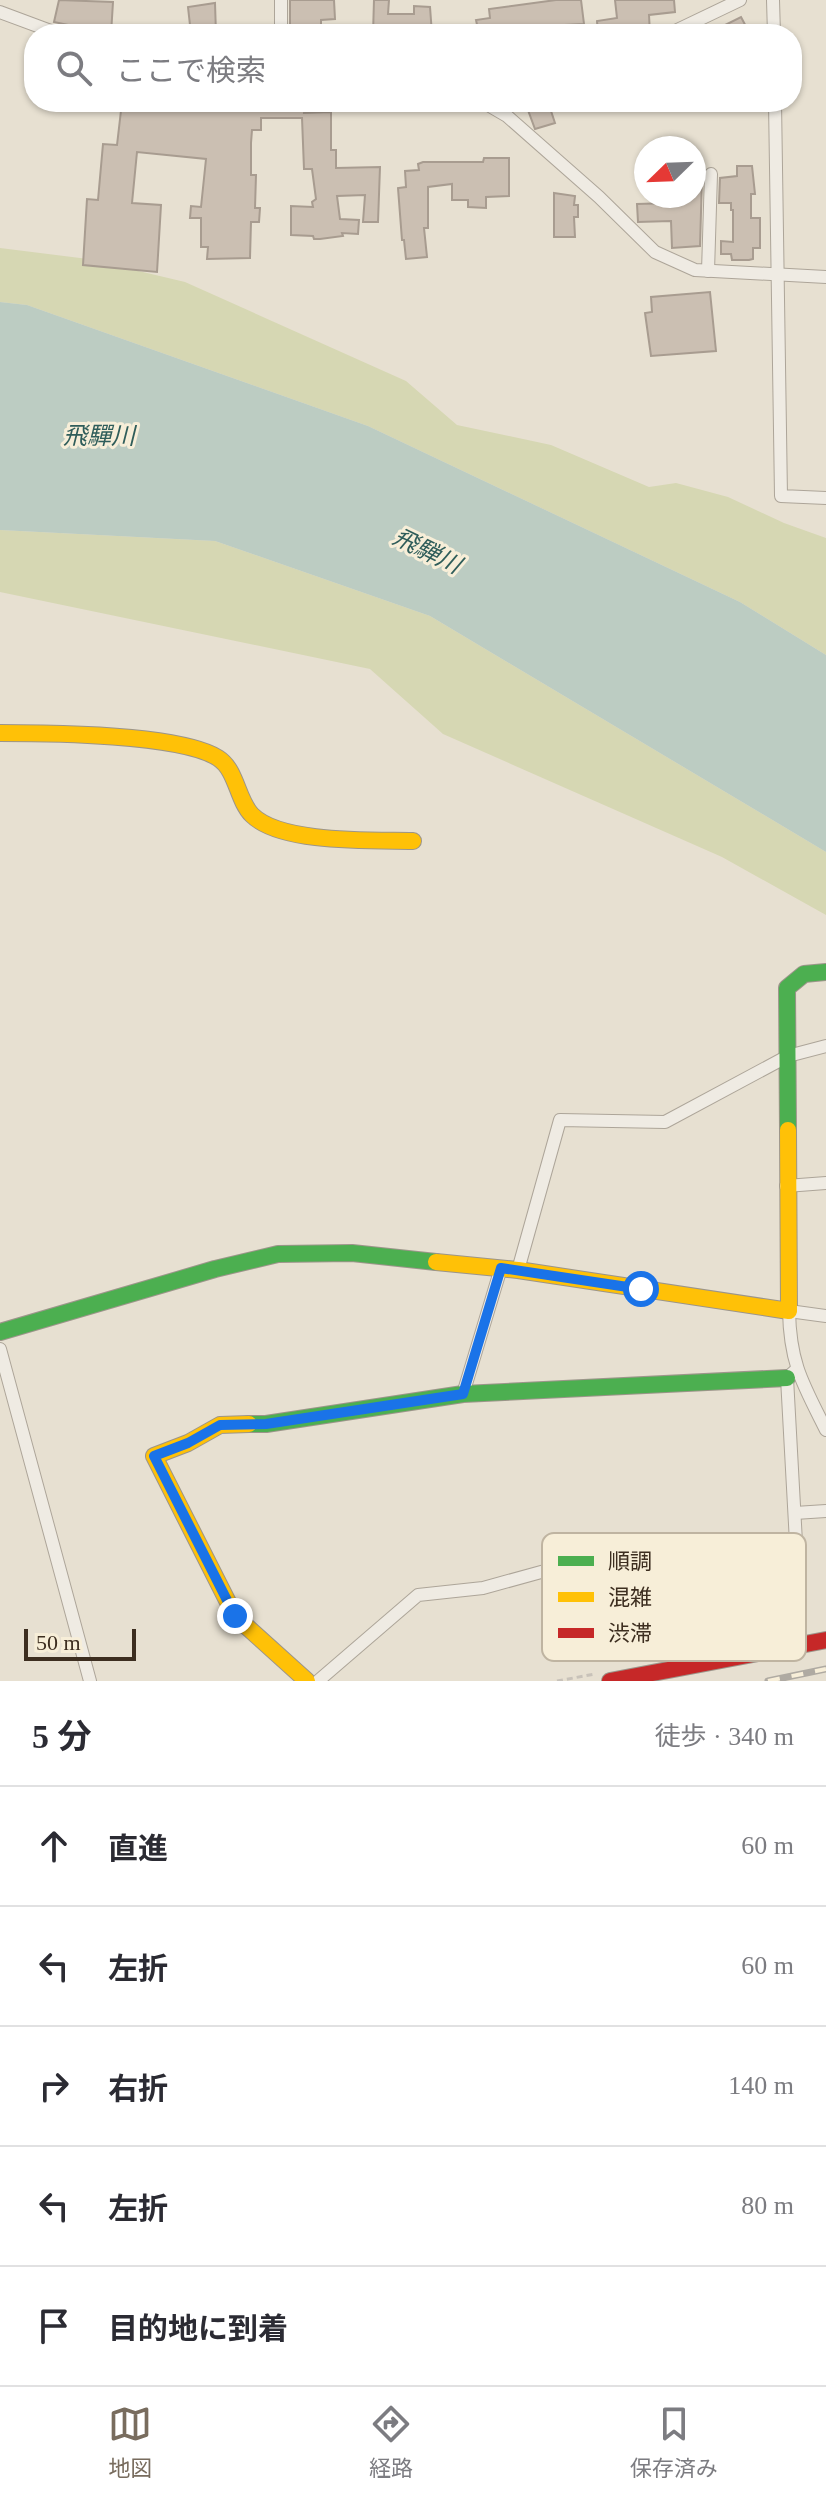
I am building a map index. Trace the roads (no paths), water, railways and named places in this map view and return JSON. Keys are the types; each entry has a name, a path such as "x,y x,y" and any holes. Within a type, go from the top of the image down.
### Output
{"street":[{"path":"281,0 281,24"},
{"path":"690,24 740,0"},
{"path":"773,0 774,24"},
{"path":"0,12 32,24"},
{"path":"500,112 599,197 655,252 695,270 826,277"},
{"path":"775,112 781,496 826,498"},
{"path":"708,271 711,174"},
{"path":"0,733 31,732 161,742 206,753 220,759 251,814 263,824 287,833 413,841"},
{"path":"796,1533 786,1186 787,988 795,977 806,972 826,972"},
{"path":"463,1394 510,1269 560,1120 665,1122 788,1056 826,1046"},
{"path":"786,1186 826,1183"},
{"path":"0,1332 215,1269 278,1254 305,1252 352,1253 510,1269 826,1316"},
{"path":"0,1349 90,1681"},
{"path":"307,1681 235,1616 154,1456 188,1443 220,1425 266,1424 463,1394 792,1374"},
{"path":"792,1374 826,1430"},
{"path":"795,1513 826,1511"},
{"path":"318,1681 418,1595 483,1588 542,1572"},
{"path":"806,1644 826,1640"},
{"path":"610,1681 715,1661"}],"water":[{"name":"飛驒川","path":"0,302 27,305 368,426 740,602 826,655 826,852 430,616 215,541 0,530"}],"railway":[{"path":"768,1681 826,1669"}],"water label":[{"name":"飛騨川","path":"427,551"}]}
